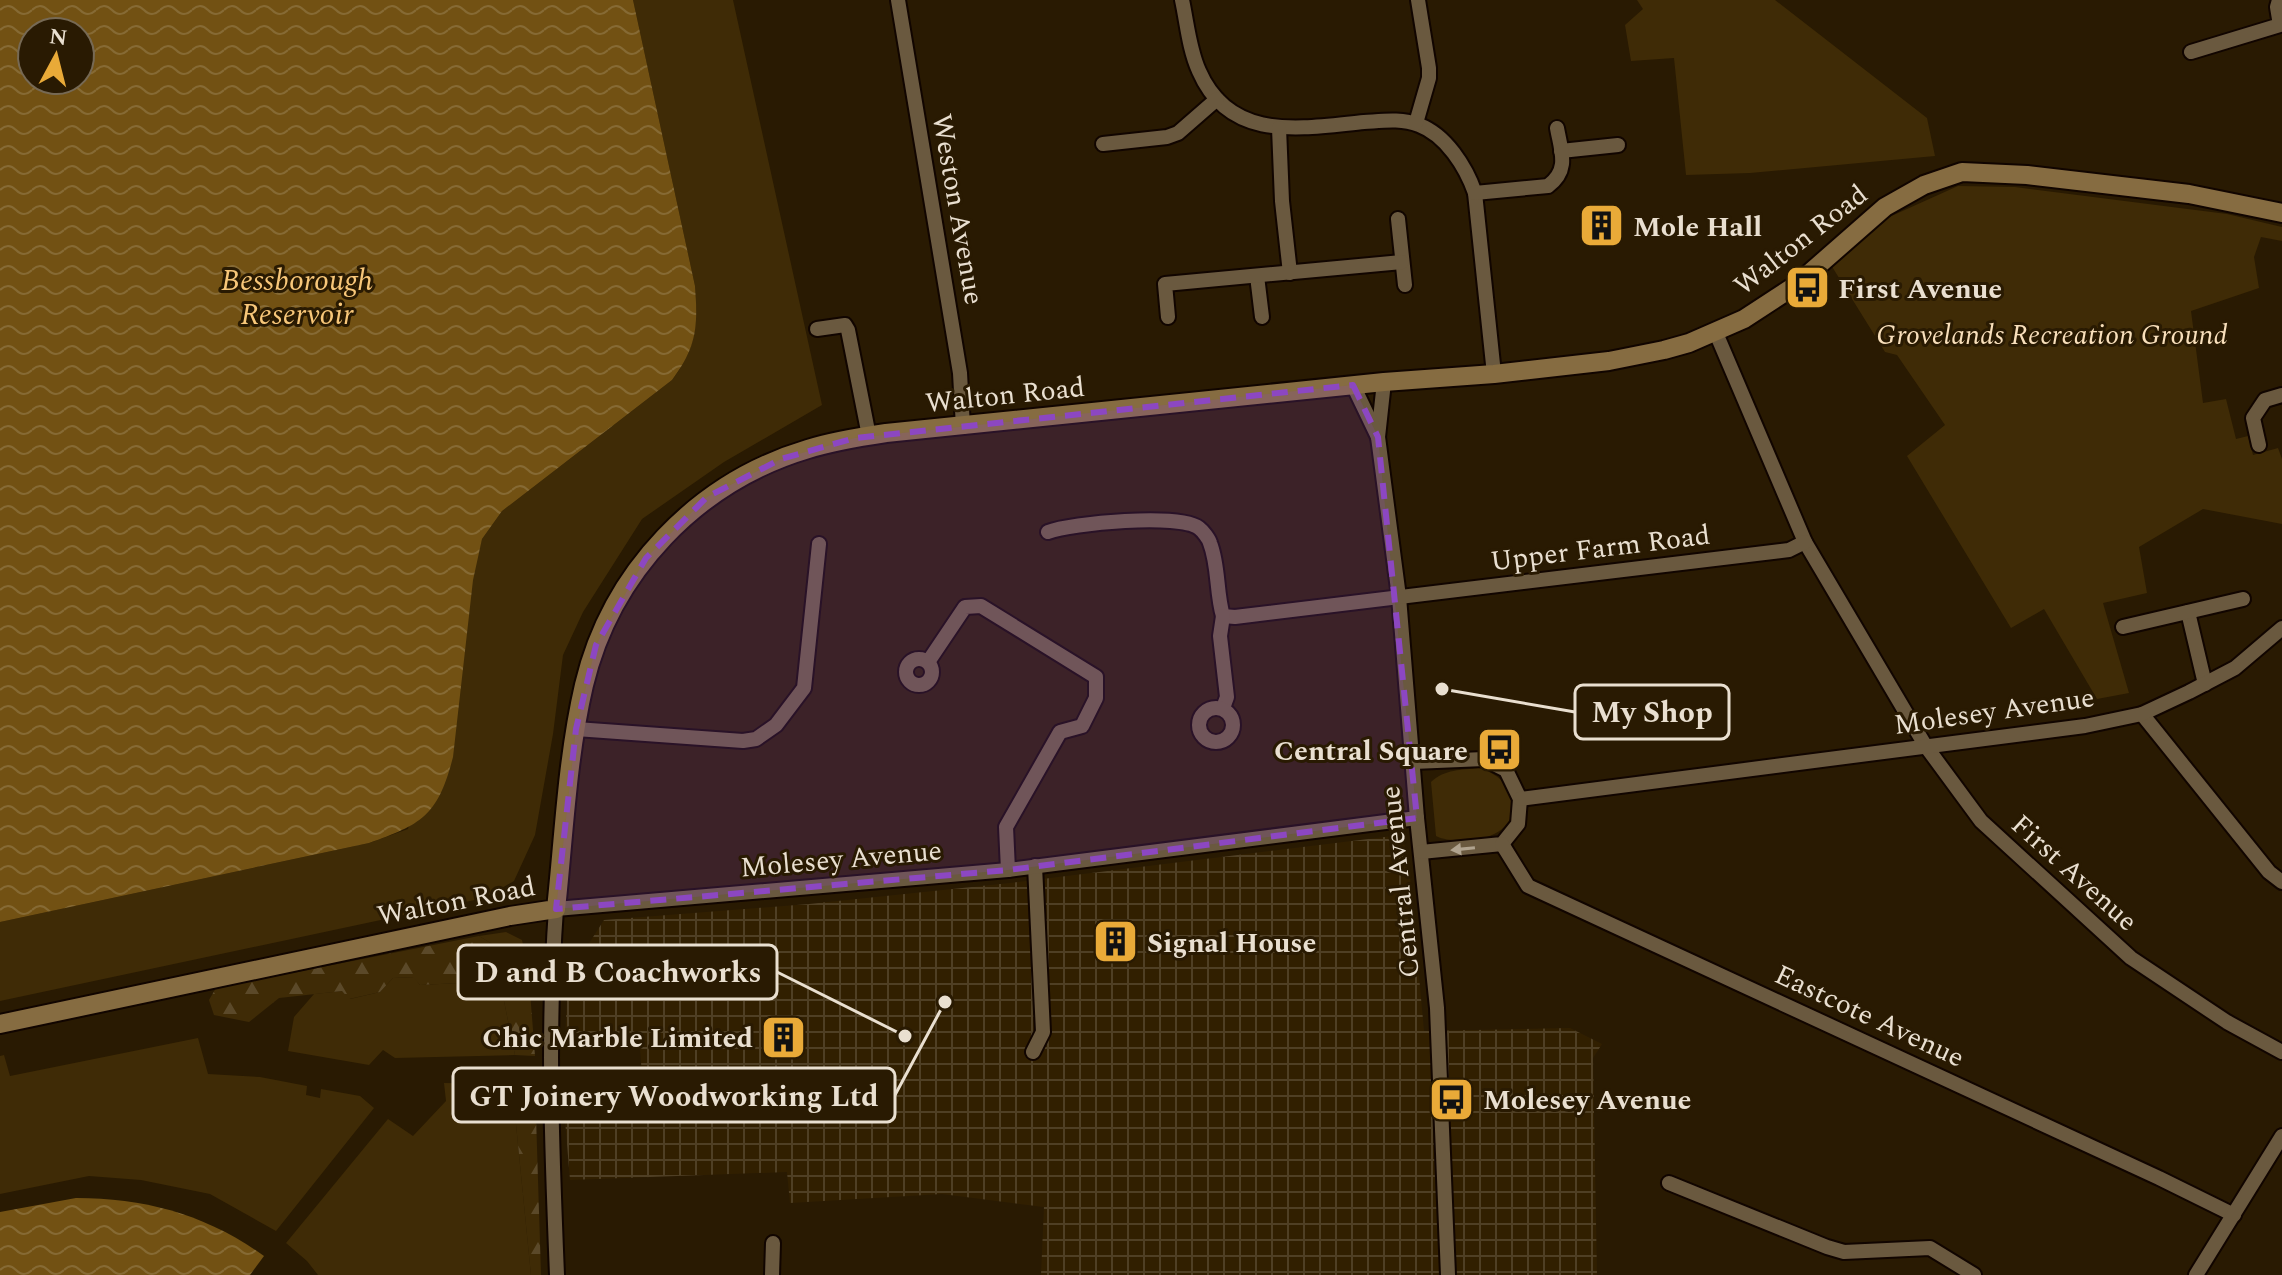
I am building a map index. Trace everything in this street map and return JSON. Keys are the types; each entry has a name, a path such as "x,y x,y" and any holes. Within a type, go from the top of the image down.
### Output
{"main road":[{"name":"Walton Road","path":"0,1024 494,919 556,909 576,729 587,676 604,628 628,583 662,538 707,497 758,469 805,450 869,436 1353,385 1494,374 1623,358 1689,343 1744,319 1796,285 1865,223 1905,194 1947,175 1962,172 2027,175 2189,194 2282,213"}],"street":[{"name":"Weston Avenue","path":"898,0 960,373 963,427"},
{"path":"1182,0 1198,71 1217,99 1246,120 1279,128 1388,120 1416,123 1440,138 1465,170 1475,193 1494,374"},
{"path":"1416,123 1429,78 1418,0"},
{"path":"2191,52 2280,25 2279,0"},
{"path":"1103,144 1178,133 1217,99"},
{"path":"1279,128 1282,201 1290,273"},
{"path":"1475,193 1548,186 1558,179 1562,170 1557,128"},
{"path":"1561,151 1618,145"},
{"path":"1398,219 1405,285"},
{"path":"1168,317 1165,284 1402,262"},
{"path":"1257,276 1262,317"},
{"path":"817,329 845,325 848,330 869,436"},
{"name":"First Avenue","path":"1716,333 1805,542 1925,745 1981,821 2131,958 2227,1022 2282,1052"},
{"name":"Central Avenue","path":"1384,382 1378,437 1399,597 1417,818 1439,1025 1448,1275"},
{"name":"Central Avenue","path":"1353,385 1378,437"},
{"path":"2259,445 2253,418 2265,400 2282,395"},
{"path":"1048,532 1063,526 1126,521 1179,521 1199,527 1210,542 1223,616 1220,636 1227,697 1223,708"},
{"name":"Upper Farm Road","path":"1223,616 1789,550 1805,542"},
{"path":"576,729 743,741 756,739 776,725 804,688 819,544"},
{"path":"2123,627 2243,599"},
{"path":"928,662 965,607 981,606 1096,677 1096,698 1082,726 1060,732 1006,827 1008,870"},
{"path":"2188,612 2205,684"},
{"name":"Molesey Avenue","path":"1520,799 2085,726 2142,714 2235,668 2282,628"},
{"path":"2142,714 2269,872 2282,882"},
{"path":"1413,762 1484,759 1506,770 1520,799 1518,824 1502,844 1421,852"},
{"name":"Molesey Avenue","path":"556,909 1008,870 1417,818"},
{"name":"Eastcote Avenue","path":"1502,844 1528,886 2234,1215"},
{"path":"1033,1052 1043,1032 1035,866"},
{"path":"556,909 550,986 549,1071 557,1275"},
{"path":"2196,1275 2282,1136"},
{"path":"1669,1183 1827,1247 1844,1252 1930,1248 1974,1275"},
{"path":"772,1275 773,1243"}],"highlighted area":[{"path":"1353,385 1378,437 1417,818 1008,870 556,909 576,729 596,645 646,558 707,497 781,459 855,438"}],"shaded area":[{"path":"1401,835 1408,855 1424,1031 1570,1028 1602,1044 1593,1058 1597,1275 1041,1275 1044,1207 942,1194 790,1203 787,1172 570,1180 565,1120 645,1116 639,1035 565,1041 568,976 604,920 809,904 1010,883"}],"green space":[{"path":"633,0 733,0 822,405 724,462 642,519 583,612 563,655 535,835 514,881 484,898 0,1001 0,922 369,843 408,829 482,539 502,511 672,380 686,358 694,336 695,286"},
{"path":"1637,0 1775,0 1927,118 1935,156 1750,173 1686,175 1674,58 1631,61 1625,25 1643,9"},
{"name":"Grovelands Recreation Ground","path":"1958,186 2015,187 2227,214 2282,227 2282,241 2261,237 2254,257 2259,288 2191,311 2203,403 2226,399 2236,439 2248,436 2253,455 2278,448 2282,459 2282,524 2203,509 2139,547 2147,593 2103,603 2129,693 2097,699 2044,609 2011,628 1907,456 1945,425 1897,355 1885,352 1831,265 1867,227"},
{"path":"1479,768 1495,775 1506,785 1513,809 1509,821 1486,837 1455,840 1436,836 1431,782 1448,772"},
{"path":"506,932 522,940 528,966 479,936"},
{"path":"479,936 528,966 535,1056 515,1055 503,996 478,982 420,985 413,977 393,978 380,992 349,999 342,991 279,998 249,1022 214,1015 209,1000 216,988"},
{"path":"414,977 420,985 478,982 503,996 515,1055 395,1058 383,1050 369,1065 288,1051 294,1017 314,994 342,991 350,999 380,992 393,978"},
{"path":"198,1038 208,1074 260,1077 307,1086 306,1095 320,1098 321,1089 360,1096 374,1108 276,1231 210,1194 141,1180 89,1176 0,1194 0,1056 4,1055 10,1076"},
{"path":"444,1083 512,1084 531,1275 318,1275 286,1243 388,1119 413,1136 446,1101"},
{"path":"512,1084 535,1085 541,1275 531,1275"}],"water":[{"name":"Bessborough Reservoir","path":"0,0 633,0 695,286 696,313 691,346 672,380 502,511 482,539 473,580 453,757 447,777 426,815 403,830 369,843 0,922"},
{"path":"76,1198 127,1201 175,1212 220,1230 264,1256 250,1275 0,1275 0,1212"}],"place":[{"name":"Mole Hall","path":"1602,226"},
{"name":"First Avenue","path":"1807,288"},
{"name":"My Shop","path":"1442,689"},
{"name":"Central Square","path":"1499,750"},
{"name":"Signal House","path":"1116,942"},
{"name":"GT Joinery Woodworking Ltd","path":"945,1002"},
{"name":"D and B Coachworks","path":"905,1036"},
{"name":"Chic Marble Limited","path":"784,1037"},
{"name":"Molesey Avenue","path":"1452,1099"}]}
